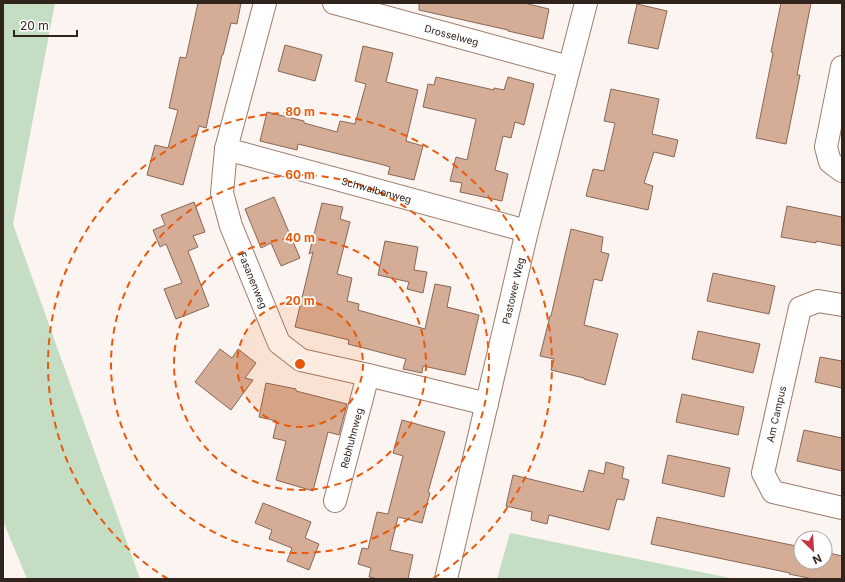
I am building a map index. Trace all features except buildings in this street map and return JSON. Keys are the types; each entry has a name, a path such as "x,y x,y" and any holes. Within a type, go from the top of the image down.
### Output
{"street":[{"name":"Fasanenweg","path":"265,3 226,149 222,193 231,226 279,343 301,360 487,404"},
{"name":"Drosselweg","path":"334,3 569,67"},
{"name":"Pastower Weg","path":"446,579 527,231 586,3"},
{"path":"842,67 826,147 830,162 842,171"},
{"name":"Schwalbenweg","path":"226,149 527,231"},
{"name":"Am Campus","path":"842,306 818,301 800,308 763,473 773,492 842,508"},
{"name":"Rebhuhnweg","path":"335,501 368,375"}],"green space":[{"path":"3,3 55,3 13,224 140,579 27,579 3,521"},
{"path":"510,533 735,579 497,579"}]}
